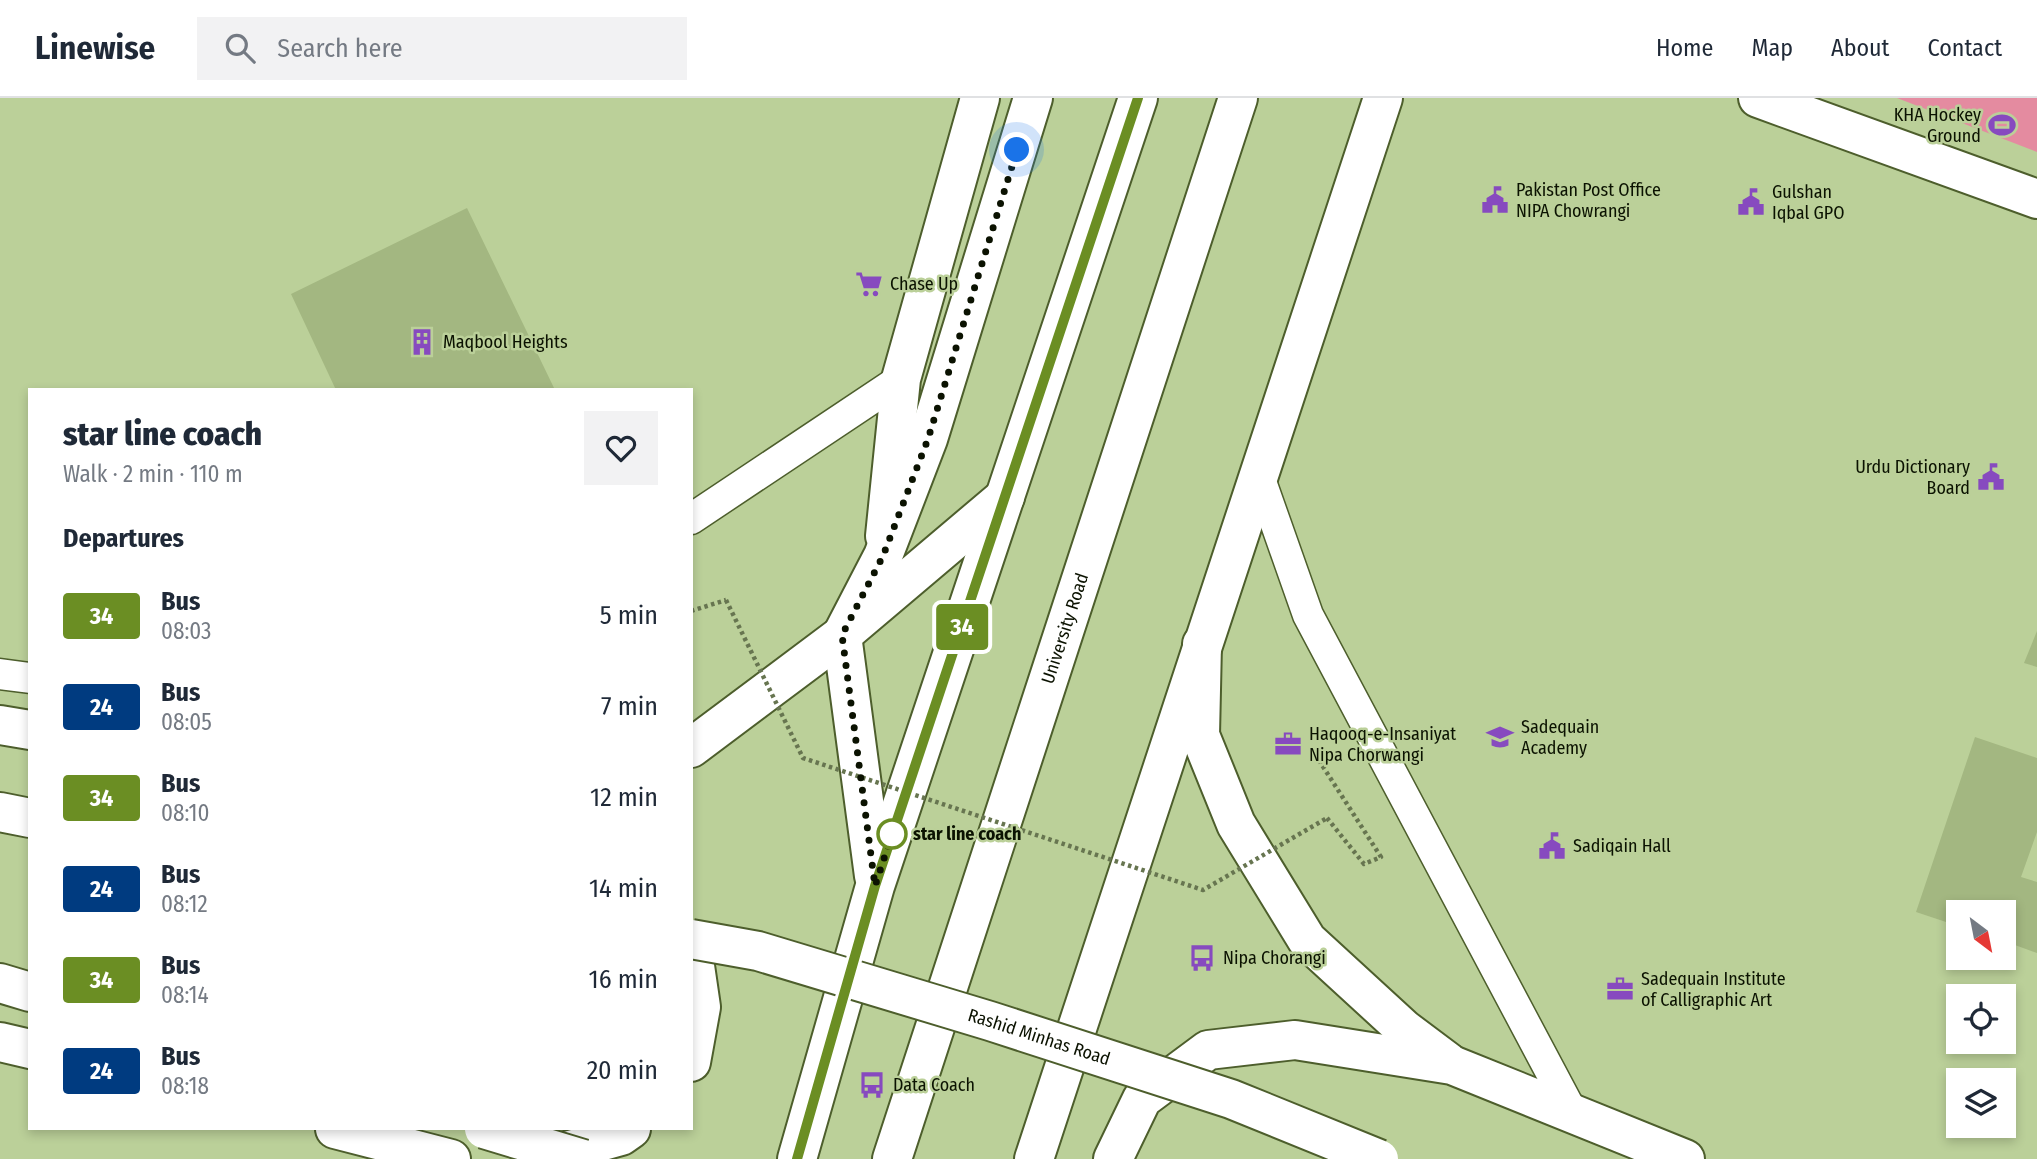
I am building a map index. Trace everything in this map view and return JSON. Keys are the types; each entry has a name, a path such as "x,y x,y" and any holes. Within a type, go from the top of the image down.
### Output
{"main road":[{"path":"883,556 901,379 980,98"},
{"path":"875,886 842,635 883,556 928,439 1033,98"},
{"path":"797,1159 875,886 1138,98"},
{"name":"University Road","path":"892,1159 1238,98"},
{"path":"1034,1159 1382,98"},
{"path":"1758,98 2037,199"},
{"path":"693,747 842,635 1005,497"},
{"path":"1202,644 1200,735 1236,824 1307,940 1404,1029 1452,1065"},
{"path":"0,725 28,730"},
{"path":"0,812 28,818"},
{"name":"Rashid Minhas Road","path":"693,939 758,951 1231,1099 1378,1159"},
{"path":"693,965 701,1007 693,1051"},
{"path":"0,983 28,991"},
{"path":"1113,1159 1142,1099 1208,1050 1295,1040 1452,1065 1685,1159"},
{"path":"0,1042 28,1049"},
{"path":"339,1130 451,1159"},
{"path":"487,1130 583,1159"},
{"path":"535,1159 621,1136 630,1130"}],"lane":[{"path":"693,518 901,379"},
{"path":"1259,476 1308,615 1573,1114"},
{"path":"0,674 28,678"}],"path":[{"path":"693,610 726,600 803,758 1203,890 1327,817 1364,864 1381,857 1339,794"}],"shaded area":[{"name":"KHA Hockey Ground","path":"1897,98 2037,98 2037,152"}],"building":[{"name":"Maqbool Heights","path":"467,208 554,388 335,388 291,294"},
{"path":"2037,631 2037,667 2024,663"},
{"path":"1975,737 2037,758 2037,832 2021,877 2037,882 2037,953 2016,945 2016,900 1946,900 1946,922 1916,912"}],"bus line":[{"name":"34","path":"797,1159 875,886 1138,98"}],"place":[{"name":"KHA Hockey Ground","path":"2002,125"},
{"name":"Pakistan Post Office NIPA Chowrangi","path":"1495,200"},
{"name":"Gulshan Iqbal GPO","path":"1751,202"},
{"name":"Chase Up","path":"869,284"},
{"name":"Maqbool Heights","path":"422,342"},
{"name":"Urdu Dictionary Board","path":"1991,477"},
{"name":"Sadequain Academy","path":"1500,737"},
{"name":"Haqooq-e-Insaniyat Nipa Chorwangi","path":"1288,744"},
{"name":"star line coach","path":"892,834"},
{"name":"Sadiqain Hall","path":"1552,846"},
{"name":"Nipa Chorangi","path":"1202,958"},
{"name":"Sadequain Institute of Calligraphic Art","path":"1620,989"},
{"name":"Data Coach","path":"872,1085"}],"route":[{"path":"892,834 875,886 842,635 883,556 928,439 1017,150"}]}
